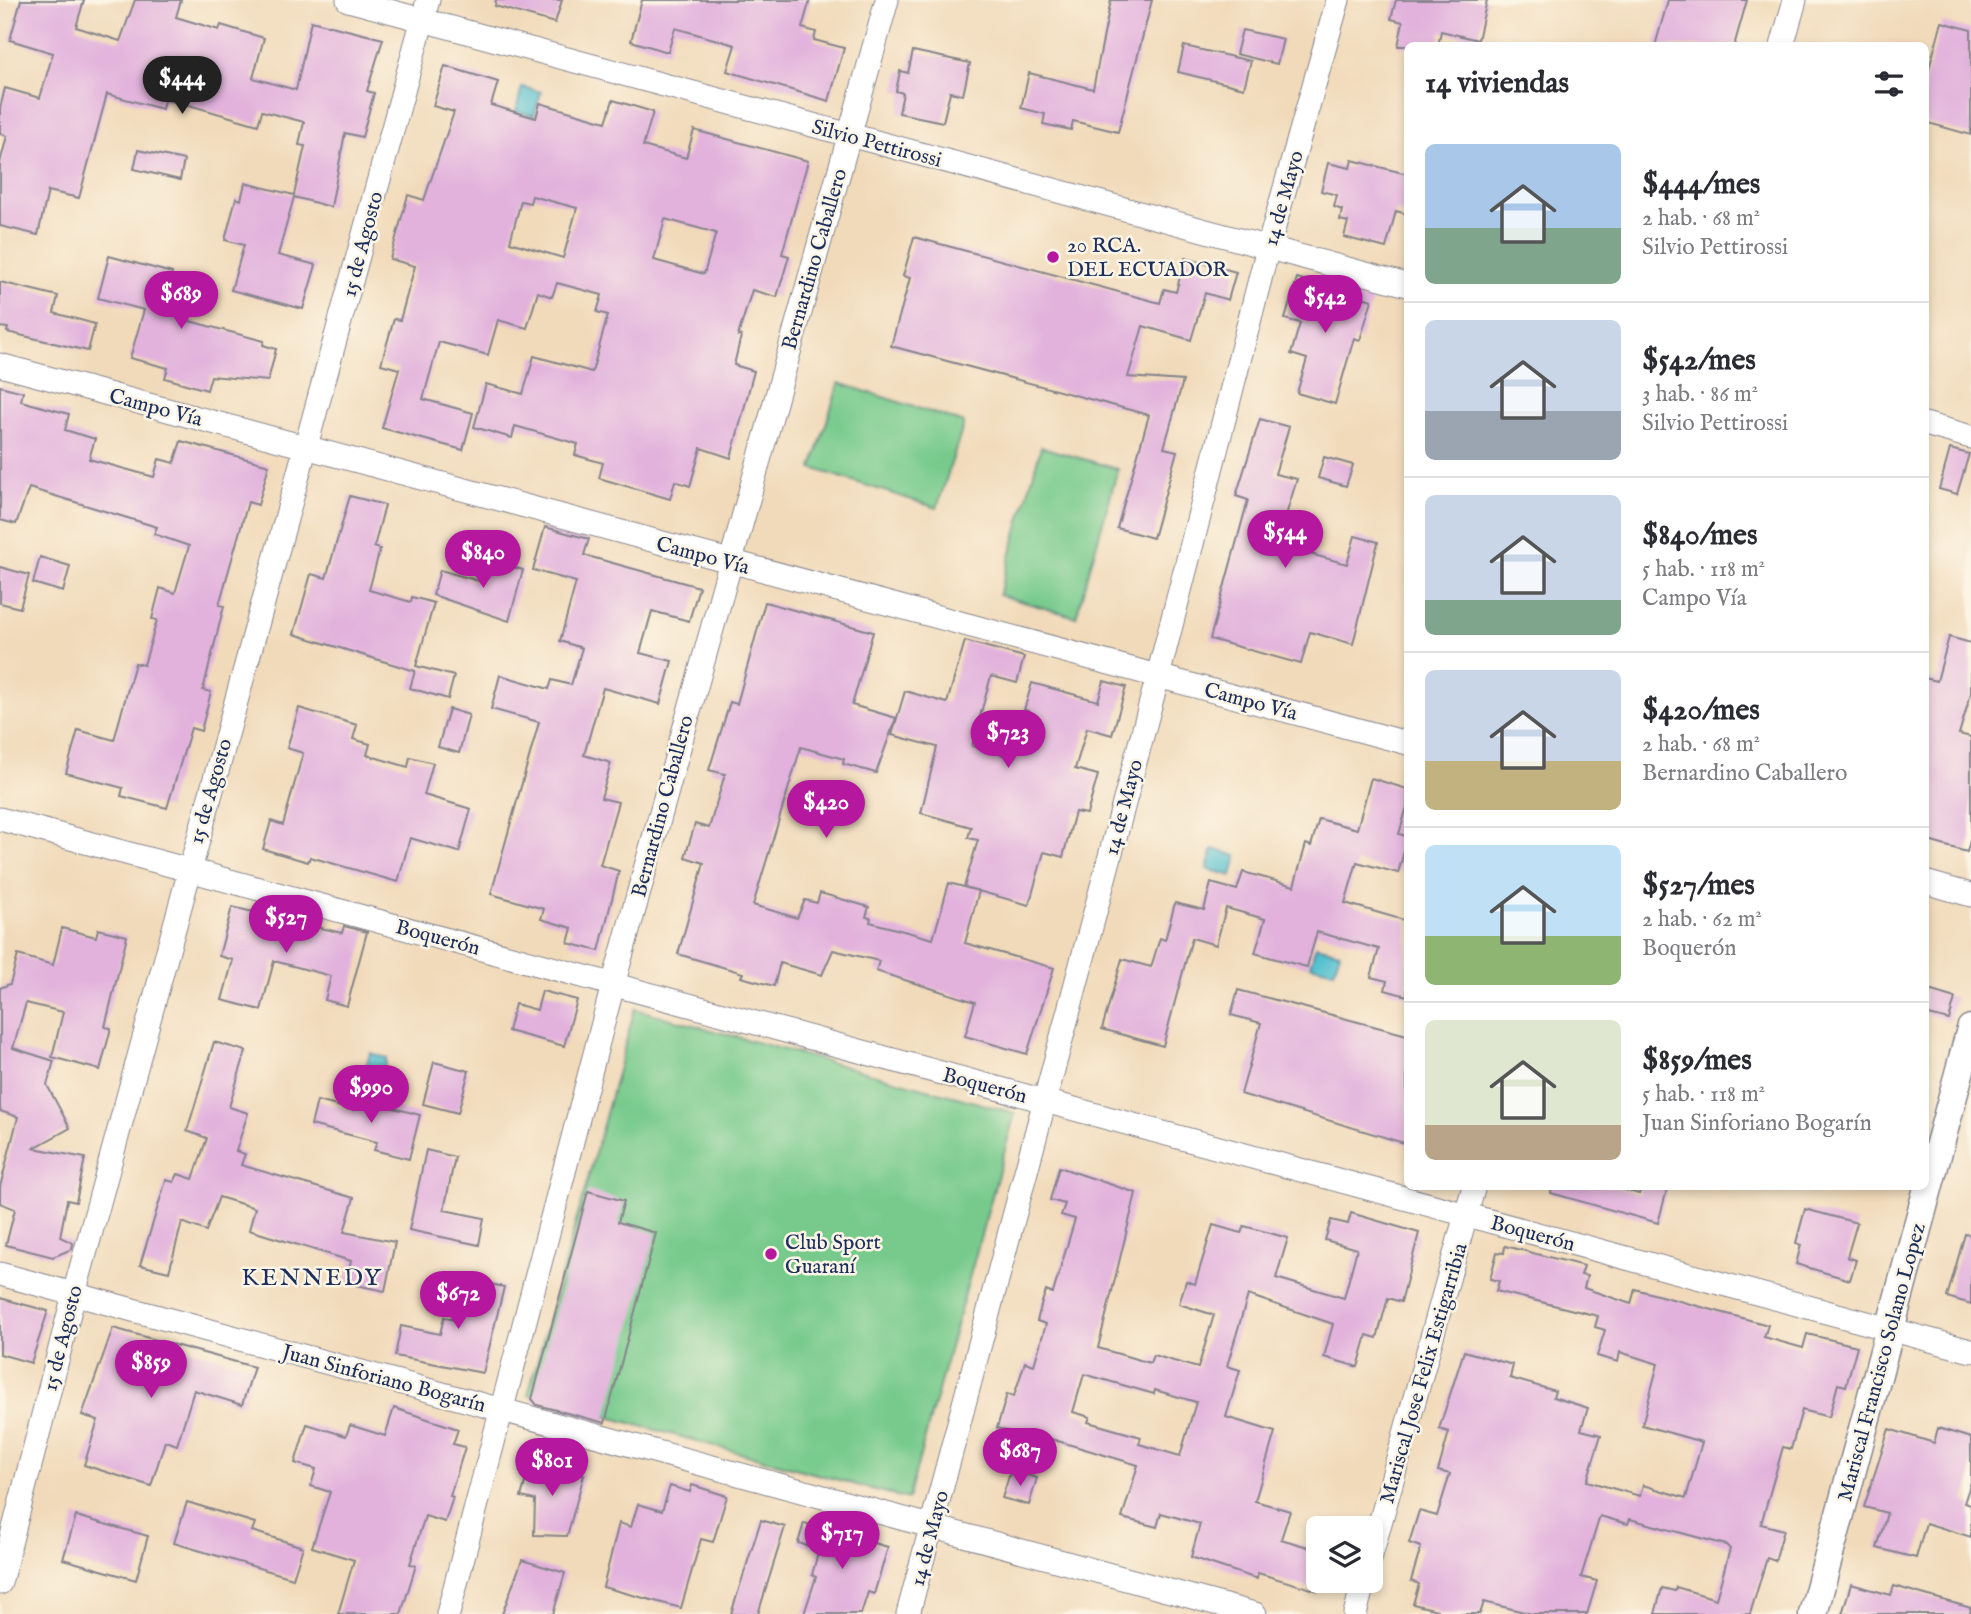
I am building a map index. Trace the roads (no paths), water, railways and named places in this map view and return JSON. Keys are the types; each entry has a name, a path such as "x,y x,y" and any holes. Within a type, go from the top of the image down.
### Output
{"street":[{"name":"Silvio Pettirossi","path":"348,0 426,10 849,135 1404,284"},
{"name":"Bernardino Caballero","path":"448,1614 613,985 887,0"},
{"name":"14 de Mayo","path":"908,1614 1158,676 1268,248 1338,0"},
{"path":"1783,42 1795,0"},
{"name":"15 de Agosto","path":"0,1583 74,1294 188,870 426,10"},
{"name":"Campo Vía","path":"0,365 1404,742"},
{"path":"1929,425 1971,437"},
{"name":"Boquerón","path":"0,819 1971,1351"},
{"path":"1929,883 1971,895"},
{"name":"Mariscal Francisco Solano Lopez","path":"1929,1185 1971,1029"},
{"name":"Mariscal Jose Felix Estigarribia","path":"1382,1516 1473,1190"},
{"name":"Mariscal Francisco Solano Lopez","path":"1813,1614 1928,1190"},
{"name":"Juan Sinforiano Bogarín","path":"0,1274 1255,1614"},
{"path":"1355,1614 1361,1593"}],"water":[{"path":"522,87 541,92 534,116 516,111"},
{"path":"1213,849 1237,856 1232,876 1207,869"},
{"path":"1316,946 1340,952 1334,971 1310,965"},
{"path":"370,1053 387,1058 378,1093 360,1088"}],"place":[{"name":"20 RCA. DEL ECUADOR","path":"1053,257"},
{"name":"Club Sport Guaraní","path":"771,1254"}],"district":[{"name":"KENNEDY","path":"312,1277"}]}
